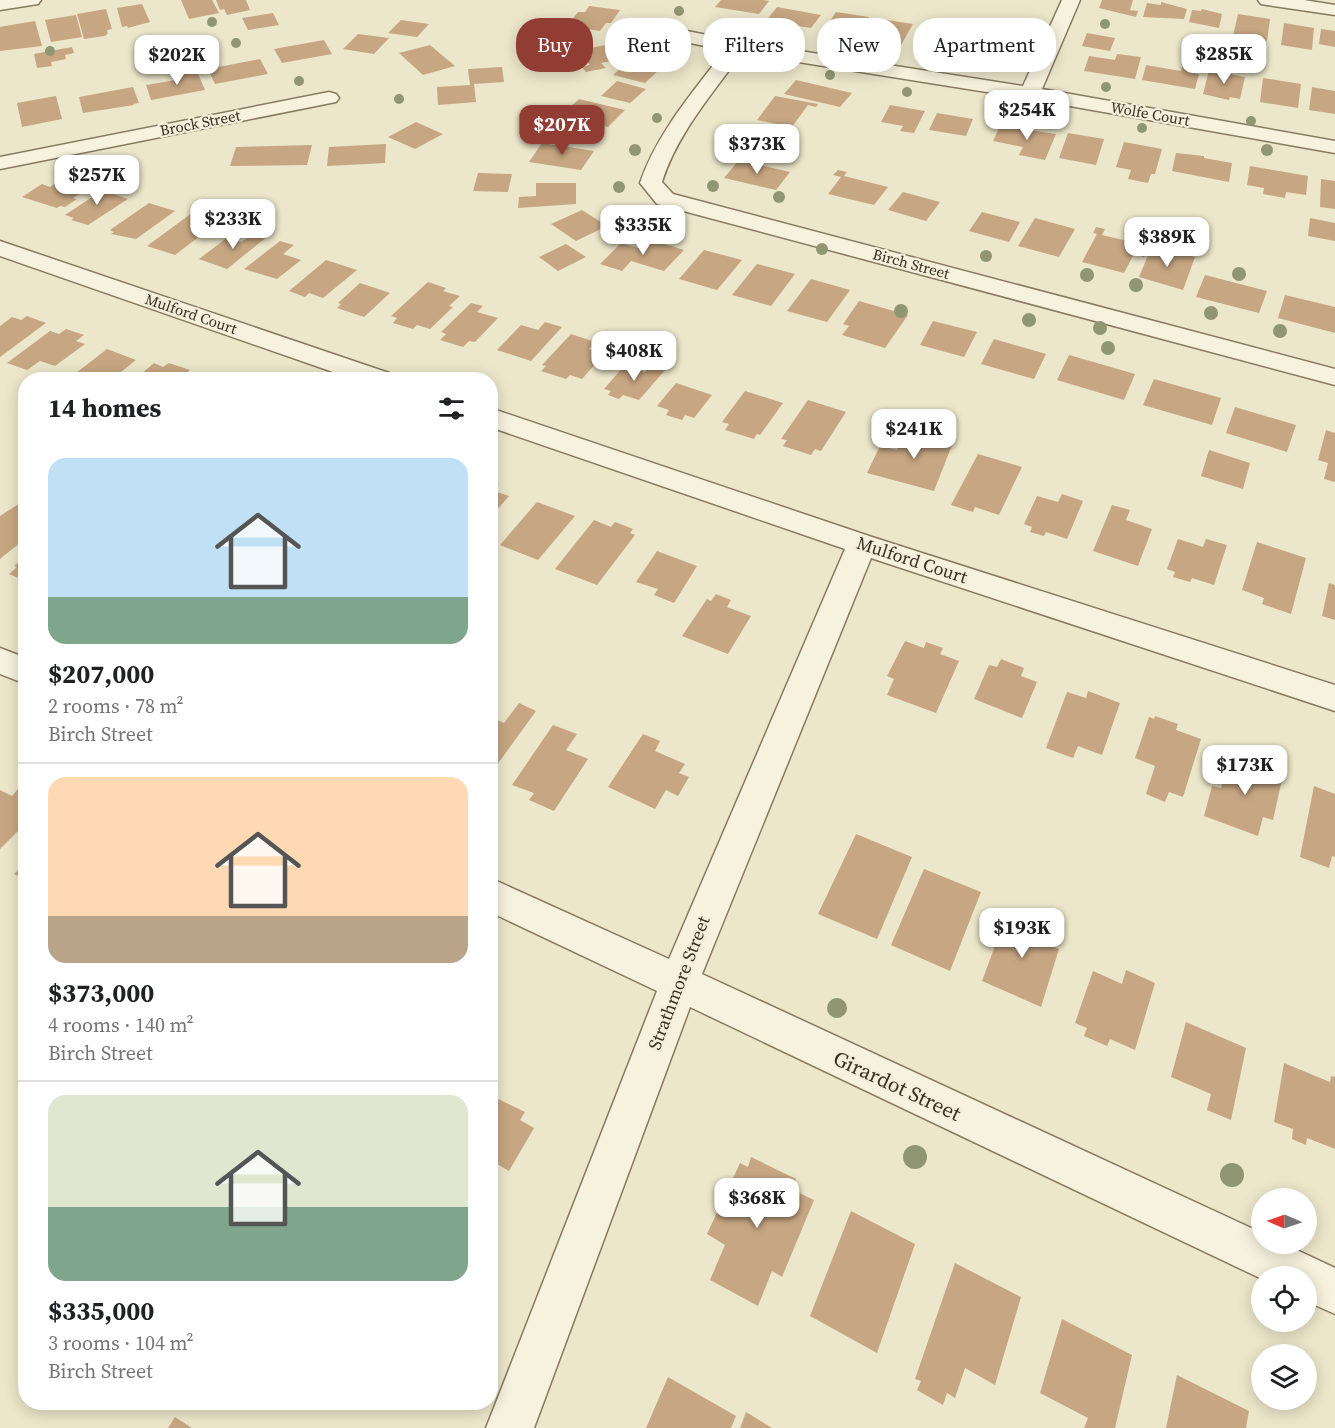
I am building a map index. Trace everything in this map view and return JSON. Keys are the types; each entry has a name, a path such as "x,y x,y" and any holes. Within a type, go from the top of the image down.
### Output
{"street":[{"path":"0,5 32,0"},
{"path":"1030,93 1071,0"},
{"path":"1267,0 1335,10"},
{"name":"Wolfe Court","path":"805,58 1030,93 1335,147"},
{"name":"Birch Street","path":"719,72 654,167 651,183 665,199 1335,377"},
{"name":"Brock Street","path":"0,163 329,98"},
{"name":"Mulford Court","path":"0,248 360,372"},
{"name":"Mulford Court","path":"498,420 862,544 1335,698"},
{"name":"Strathmore Street","path":"510,1428 713,894 862,544"},
{"path":"0,660 18,668"},
{"name":"Girardot Street","path":"498,898 1282,1266"},
{"name":"Girardot Street","path":"1317,1283 1335,1291"}],"building":[{"path":"181,0 212,0 219,13 189,19"},
{"path":"216,0 246,0 250,10 227,15 224,9 220,10"},
{"path":"721,0 769,1 759,14 715,7"},
{"path":"1102,0 1133,0 1130,10 1138,11 1136,17 1099,8"},
{"path":"1161,2 1187,9 1184,19 1143,17 1147,3 1161,5"},
{"path":"142,4 150,22 128,28 127,26 122,27 117,8"},
{"path":"589,6 620,10 614,18 605,18 605,24 600,31 593,30 593,18 573,18 578,12 585,12"},
{"path":"777,7 821,15 811,28 805,27 805,18 768,18"},
{"path":"106,9 112,29 107,30 108,33 105,36 84,39 77,14"},
{"path":"1202,9 1222,14 1219,28 1189,22 1192,10 1201,11"},
{"path":"836,12 869,17 868,18 832,18"},
{"path":"273,13 279,25 248,30 242,18"},
{"path":"1238,14 1270,19 1267,41 1233,36"},
{"path":"76,15 82,37 51,42 45,20"},
{"path":"401,20 429,24 417,37 388,33"},
{"path":"35,21 42,46 0,51 0,27"},
{"path":"901,22 913,24 901,45"},
{"path":"1284,23 1314,28 1312,50 1281,45"},
{"path":"1321,29 1335,31 1335,47 1319,44"},
{"path":"1087,33 1115,38 1110,51 1082,46"},
{"path":"358,34 389,38 374,54 343,49"},
{"path":"324,40 332,54 282,63 274,49"},
{"path":"430,45 455,66 423,75 399,53"},
{"path":"605,45 605,62 601,63 605,68 593,71 593,48"},
{"path":"72,47 74,53 65,55 66,59 51,62 52,66 37,68 34,54"},
{"path":"1186,50 1209,53 1206,68 1194,66 1192,73 1199,74 1195,89 1142,80 1146,65 1181,71"},
{"path":"1117,54 1141,57 1135,79 1084,71 1089,56 1115,60"},
{"path":"260,59 268,74 215,84 208,69"},
{"path":"502,67 504,82 474,84 476,102 438,105 437,87 470,85 468,69"},
{"path":"196,69 205,90 151,100 146,85 176,80 174,74"},
{"path":"1209,70 1245,77 1240,99 1230,97 1229,100 1203,94"},
{"path":"616,72 657,72 645,83 613,75"},
{"path":"1263,78 1301,84 1298,108 1260,102"},
{"path":"796,80 852,93 840,107 784,94"},
{"path":"617,81 646,89 630,103 601,96"},
{"path":"133,87 139,103 83,113 79,97"},
{"path":"1312,87 1335,91 1335,114 1309,110"},
{"path":"56,96 62,119 22,127 17,103"},
{"path":"775,96 818,104 816,107 808,105 792,127 757,120"},
{"path":"579,99 625,110 608,127 561,115"},
{"path":"890,105 925,111 914,133 900,131 903,126 881,122"},
{"path":"937,113 973,119 966,136 929,130"},
{"path":"416,122 443,134 415,149 388,137"},
{"path":"1000,126 1056,134 1045,160 1019,155 1023,147 993,141"},
{"path":"755,127 789,134 770,159 736,151"},
{"path":"1068,133 1104,139 1096,165 1059,158"},
{"path":"1124,142 1162,149 1155,174 1151,174 1148,183 1128,179 1131,170 1116,167"},
{"path":"542,143 594,151 581,170 529,162"},
{"path":"386,144 385,163 327,166 329,147"},
{"path":"312,145 307,165 230,166 236,147"},
{"path":"1176,153 1204,156 1204,158 1232,163 1229,182 1172,171"},
{"path":"739,160 790,172 776,190 724,178"},
{"path":"1250,166 1308,176 1306,195 1286,192 1285,198 1263,194 1264,188 1247,185"},
{"path":"838,170 847,172 844,176 888,187 874,205 828,194 841,177 833,175"},
{"path":"478,173 512,174 508,192 473,191"},
{"path":"1321,179 1335,181 1335,209 1320,207"},
{"path":"60,180 87,189 73,198 77,199 65,207 57,208 22,197 42,184 50,187"},
{"path":"536,183 576,183 576,204 518,208 519,197 536,196"},
{"path":"109,186 120,190 113,194 128,199 88,225 71,220 74,218 65,215"},
{"path":"903,192 940,202 926,221 888,210"},
{"path":"149,203 175,211 136,239 111,234 114,232 110,230"},
{"path":"203,205 210,208 202,214 221,220 175,255 147,246"},
{"path":"582,210 607,226 576,241 551,224"},
{"path":"982,212 1020,222 1009,242 969,231"},
{"path":"1035,218 1075,229 1059,257 1018,246"},
{"path":"1310,218 1335,223 1335,241 1308,236"},
{"path":"1096,227 1105,229 1102,235 1149,246 1144,257 1134,254 1124,273 1082,262 1097,234 1093,233"},
{"path":"250,230 268,236 227,269 199,259 228,237 241,242 247,238 242,236"},
{"path":"647,239 684,250 664,271 631,261 622,271 600,264 621,243 638,248"},
{"path":"280,241 294,245 283,254 301,260 277,279 244,269"},
{"path":"566,244 586,257 558,271 539,257"},
{"path":"1152,246 1195,257 1183,290 1139,277"},
{"path":"704,250 742,260 717,290 679,279"},
{"path":"326,260 357,270 323,298 309,293 305,297 289,291"},
{"path":"757,264 795,274 771,306 732,295"},
{"path":"1205,275 1267,291 1259,313 1196,297"},
{"path":"811,279 850,290 827,322 787,311"},
{"path":"428,282 446,288 443,291 460,296 449,306 453,307 430,329 417,325 413,329 393,323 397,318 391,316"},
{"path":"360,283 390,293 364,317 337,308 341,304 338,303"},
{"path":"1285,295 1335,307 1335,333 1278,318"},
{"path":"859,301 908,315 885,348 842,335 849,326 843,324"},
{"path":"471,303 483,306 477,312 498,318 475,342 469,341 463,347 440,340 446,334 441,332"},
{"path":"27,316 46,323 0,357 0,326 12,317 21,320"},
{"path":"933,321 977,332 964,357 920,345"},
{"path":"545,322 562,327 531,361 497,350 521,325 538,330"},
{"path":"66,329 84,335 76,341 85,344 55,366 40,361 27,370 7,363 50,331 59,334"},
{"path":"571,334 595,342 589,349 604,354 582,379 570,375 566,379 541,371 546,366 542,365"},
{"path":"994,339 1046,354 1034,379 981,364"},
{"path":"107,349 136,360 121,372 77,372"},
{"path":"1069,355 1135,374 1124,400 1057,380"},
{"path":"154,363 163,367 169,363 190,370 188,372 143,372"},
{"path":"652,364 666,369 639,400 623,395 619,399 608,395 611,391 604,389 625,365 645,372"},
{"path":"1154,379 1221,398 1212,425 1143,405"},
{"path":"676,383 712,395 694,418 685,415 682,420 666,415 669,410 657,406"},
{"path":"745,391 783,403 760,435 757,434 754,439 725,430 729,424 722,422"},
{"path":"808,400 846,412 821,451 815,449 811,455 783,446 787,440 781,439"},
{"path":"1235,407 1296,425 1287,452 1226,433"},
{"path":"907,428 954,440 934,491 867,473 880,446 897,450"},
{"path":"1326,430 1335,433 1335,482 1324,479 1328,463 1318,460"},
{"path":"1209,450 1250,463 1243,489 1201,476"},
{"path":"978,454 1022,467 999,515 975,507 973,512 951,505"},
{"path":"498,492 509,496 498,509"},
{"path":"1062,494 1083,501 1067,539 1046,532 1044,536 1030,532 1032,527 1024,524 1037,496 1058,502"},
{"path":"537,502 575,516 538,560 500,545"},
{"path":"18,505 18,544 0,559 0,516"},
{"path":"1112,505 1130,510 1126,520 1152,529 1138,566 1093,551"},
{"path":"594,520 611,527 615,522 633,529 630,533 635,535 597,585 555,569"},
{"path":"1178,539 1203,547 1206,539 1227,545 1214,585 1192,578 1190,582 1173,577 1175,572 1167,569"},
{"path":"1257,542 1306,558 1291,614 1262,604 1264,598 1242,590"},
{"path":"657,551 697,566 674,603 654,595 658,589 636,582"},
{"path":"18,563 18,578 9,574 17,567 14,566"},
{"path":"1329,583 1335,585 1335,620 1322,616"},
{"path":"716,594 731,600 727,607 751,616 728,654 682,636 707,599 711,601"},
{"path":"905,641 924,648 926,642 943,648 940,654 959,661 936,713 887,695 894,679 887,676"},
{"path":"1001,659 1024,668 1021,676 1037,682 1022,718 974,699 989,665 997,667"},
{"path":"1088,691 1120,703 1102,755 1078,746 1073,758 1046,748 1067,692 1086,698"},
{"path":"519,703 536,711 498,763 498,720 504,723"},
{"path":"1155,716 1178,724 1176,730 1201,739 1183,797 1169,792 1165,802 1146,794 1155,766 1135,758 1149,717 1154,719"},
{"path":"553,725 577,734 566,750 588,759 554,811 529,800 534,793 512,785"},
{"path":"643,734 660,741 655,751 685,764 679,773 689,777 678,796 666,790 655,809 608,787"},
{"path":"1229,756 1283,775 1273,820 1263,817 1258,836 1204,816 1212,786 1221,788"},
{"path":"1314,786 1335,794 1335,857 1332,856 1329,868 1300,857"},
{"path":"18,789 18,831 0,849 0,790 12,796"},
{"path":"856,834 912,857 877,939 818,914"},
{"path":"924,869 981,892 950,971 891,945"},
{"path":"1009,908 1048,925 1042,942 1059,949 1041,1007 982,981"},
{"path":"1126,970 1155,983 1135,1050 1110,1039 1107,1046 1084,1036 1087,1028 1075,1023 1093,971 1122,984"},
{"path":"1186,1022 1246,1048 1231,1120 1207,1110 1211,1094 1171,1077"},
{"path":"1284,1063 1330,1082 1331,1076 1335,1077 1335,1149 1307,1138 1306,1145 1292,1139 1293,1129 1274,1122"},
{"path":"498,1099 525,1112 520,1120 534,1128 509,1171 498,1165"},
{"path":"751,1157 796,1179 791,1189 814,1200 782,1277 772,1271 758,1306 710,1280 725,1245 707,1234 740,1163 748,1167"},
{"path":"851,1211 915,1244 877,1353 810,1316"},
{"path":"955,1263 1021,1297 995,1385 965,1368 955,1398 947,1393 943,1405 917,1390 921,1381 915,1379"},
{"path":"1062,1319 1132,1355 1115,1428 1084,1428 1088,1418 1040,1393"},
{"path":"1177,1375 1249,1411 1246,1428 1166,1428"},
{"path":"668,1377 736,1416 731,1428 646,1428"},
{"path":"746,1412 772,1428 740,1428"},
{"path":"175,1417 192,1428 168,1428"}]}
